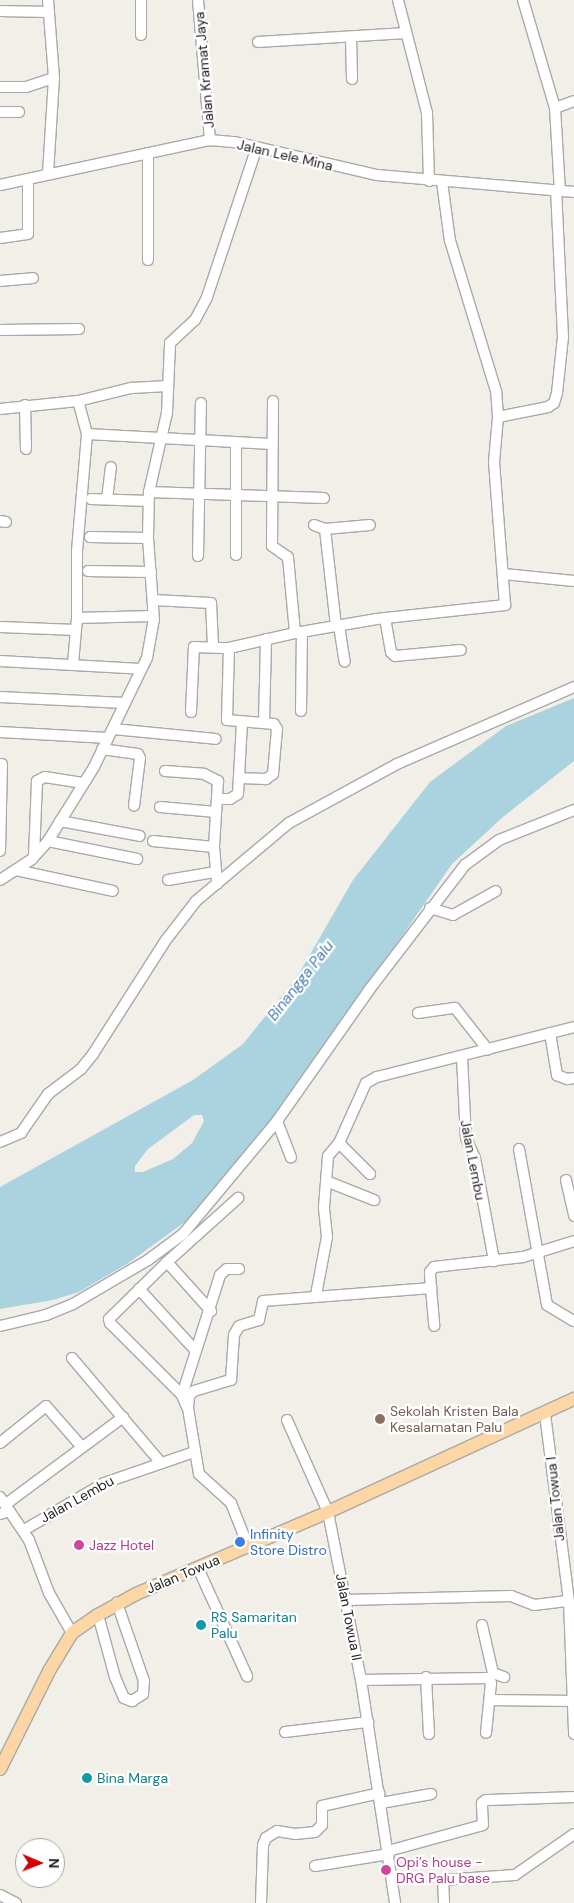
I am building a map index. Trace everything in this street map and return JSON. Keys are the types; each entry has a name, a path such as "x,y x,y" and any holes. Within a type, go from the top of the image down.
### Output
{"main road":[{"name":"Jalan Towua","path":"0,1768 48,1671 72,1633 98,1615 117,1603 328,1512 574,1399"}],"street":[{"path":"48,0 54,78 48,174"},
{"path":"141,0 141,35"},
{"name":"Jalan Kramat Jaya","path":"198,0 210,140"},
{"path":"398,0 428,119 430,181"},
{"path":"498,417 548,407 554,403 557,393 563,337 555,108 523,0"},
{"path":"0,11 49,12"},
{"path":"258,42 351,38 406,32"},
{"path":"351,38 352,78"},
{"path":"0,87 26,87 54,78"},
{"path":"555,108 574,101"},
{"path":"0,112 18,112"},
{"name":"Jalan Lele Mina","path":"0,185 210,140 258,147 377,175 574,192"},
{"path":"0,880 34,856 48,841 111,734 149,650 153,600 148,538 148,496 159,440 167,413 170,344 195,320 204,303 258,147"},
{"path":"148,153 148,260"},
{"path":"0,238 28,234 28,179"},
{"path":"191,712 192,650 196,646 229,648 299,632 385,618 505,605 494,462 498,417 493,379 450,241 442,182"},
{"path":"0,281 33,278"},
{"path":"0,330 79,329"},
{"path":"0,409 78,401 131,388 168,386"},
{"path":"73,664 77,618 77,551 87,434 78,401"},
{"path":"273,401 272,546 288,557 299,632 301,711"},
{"path":"198,556 201,403"},
{"path":"25,405 26,448"},
{"path":"87,434 159,440 272,444"},
{"path":"236,443 236,554"},
{"path":"107,499 111,467"},
{"path":"91,499 199,495 324,498"},
{"path":"314,525 326,529 370,525"},
{"path":"326,529 337,626 345,662"},
{"path":"90,537 148,538"},
{"path":"88,570 151,572"},
{"path":"504,574 574,581"},
{"path":"153,600 211,603 213,646"},
{"path":"77,618 153,616"},
{"path":"385,618 395,656 461,650"},
{"path":"0,627 76,630"},
{"path":"264,723 266,639"},
{"path":"229,648 227,720 274,724 277,729 273,774 266,779 241,778"},
{"path":"0,662 73,664 141,669"},
{"path":"0,1142 21,1132 48,1094 81,1069 116,1021 176,925 196,901 289,823 344,791 516,710 574,687"},
{"path":"0,697 125,703"},
{"path":"218,799 236,798 241,778 242,722"},
{"path":"0,732 111,734 216,740"},
{"path":"102,750 138,754 140,758 134,806"},
{"path":"0,851 2,764"},
{"path":"165,772 212,776 218,781 214,847 217,884"},
{"path":"34,856 37,781 45,778 83,783"},
{"path":"160,807 216,812"},
{"path":"0,1326 46,1315 73,1304 148,1260 198,1219 278,1121 430,908 481,851 499,840 574,810"},
{"path":"60,822 140,836"},
{"path":"48,841 137,859"},
{"path":"153,841 214,847"},
{"path":"16,870 112,891"},
{"path":"168,880 215,872"},
{"path":"430,908 453,915 496,891"},
{"path":"418,1013 455,1008 488,1050"},
{"path":"316,1295 328,1237 326,1181 328,1156 339,1143 360,1094 371,1079 574,1027"},
{"path":"550,1033 557,1074 564,1079 574,1078"},
{"name":"Jalan Lembu","path":"462,1057 466,1138 475,1158 494,1262"},
{"path":"278,1121 290,1157"},
{"path":"339,1143 370,1174"},
{"path":"519,1149 546,1305 574,1321"},
{"path":"566,1180 574,1216"},
{"path":"326,1181 374,1200"},
{"path":"188,1408 182,1396 110,1323 112,1314 238,1198"},
{"path":"434,1326 430,1272 434,1267 494,1262 537,1254 574,1241"},
{"path":"167,1262 210,1310"},
{"path":"182,1396 221,1273 227,1269 239,1269"},
{"path":"248,1546 232,1503 199,1474 188,1408 189,1396 194,1391 231,1380 234,1335 239,1326 259,1320 264,1301 316,1295 431,1288"},
{"path":"139,1289 196,1351"},
{"path":"72,1358 161,1463"},
{"path":"0,1443 46,1406 81,1446"},
{"name":"Jalan Towua I","path":"544,1414 572,1613 574,1734"},
{"path":"72,1633 49,1593 24,1530 4,1506 81,1446 123,1417"},
{"name":"Jalan Towua II","path":"287,1420 328,1512 361,1680 381,1798 395,1903"},
{"name":"Jalan Lembu","path":"24,1530 104,1483 194,1452"},
{"path":"198,1568 247,1676"},
{"path":"346,1600 511,1596 534,1605 569,1601"},
{"path":"98,1615 115,1677 124,1698 132,1701 143,1694 144,1681 117,1603"},
{"path":"482,1626 490,1666 497,1677 490,1700 486,1733"},
{"path":"361,1680 497,1677"},
{"path":"426,1678 429,1734"},
{"path":"490,1700 573,1697"},
{"path":"285,1732 368,1722"},
{"path":"261,1903 262,1845 266,1838 278,1831 295,1834 315,1832 322,1825 322,1806 431,1794"},
{"path":"315,1866 388,1853 483,1825 482,1802 486,1800 574,1797"},
{"path":"444,1903 443,1880 515,1876 574,1834"},
{"path":"0,1895 16,1903"}],"water":[{"name":"Binangga Palu","path":"574,698 574,761 503,817 452,864 283,1108 189,1219 127,1264 79,1292 53,1300 0,1309 0,1187 193,1080 243,1044 297,977 353,880 430,782 506,726","holes":["194,1115 202,1115 204,1121 192,1143 173,1159 143,1172 135,1172 135,1166 148,1149"]}],"place":[{"name":"Sekolah Kristen Bala Kesalamatan Palu","path":"380,1419"},
{"name":"Infinity Store Distro","path":"240,1542"},
{"name":"Jazz Hotel","path":"79,1545"},
{"name":"RS Samaritan Palu","path":"201,1625"},
{"name":"Bina Marga","path":"87,1778"},
{"name":"Opi’s house - DRG Palu base","path":"386,1870"}]}
